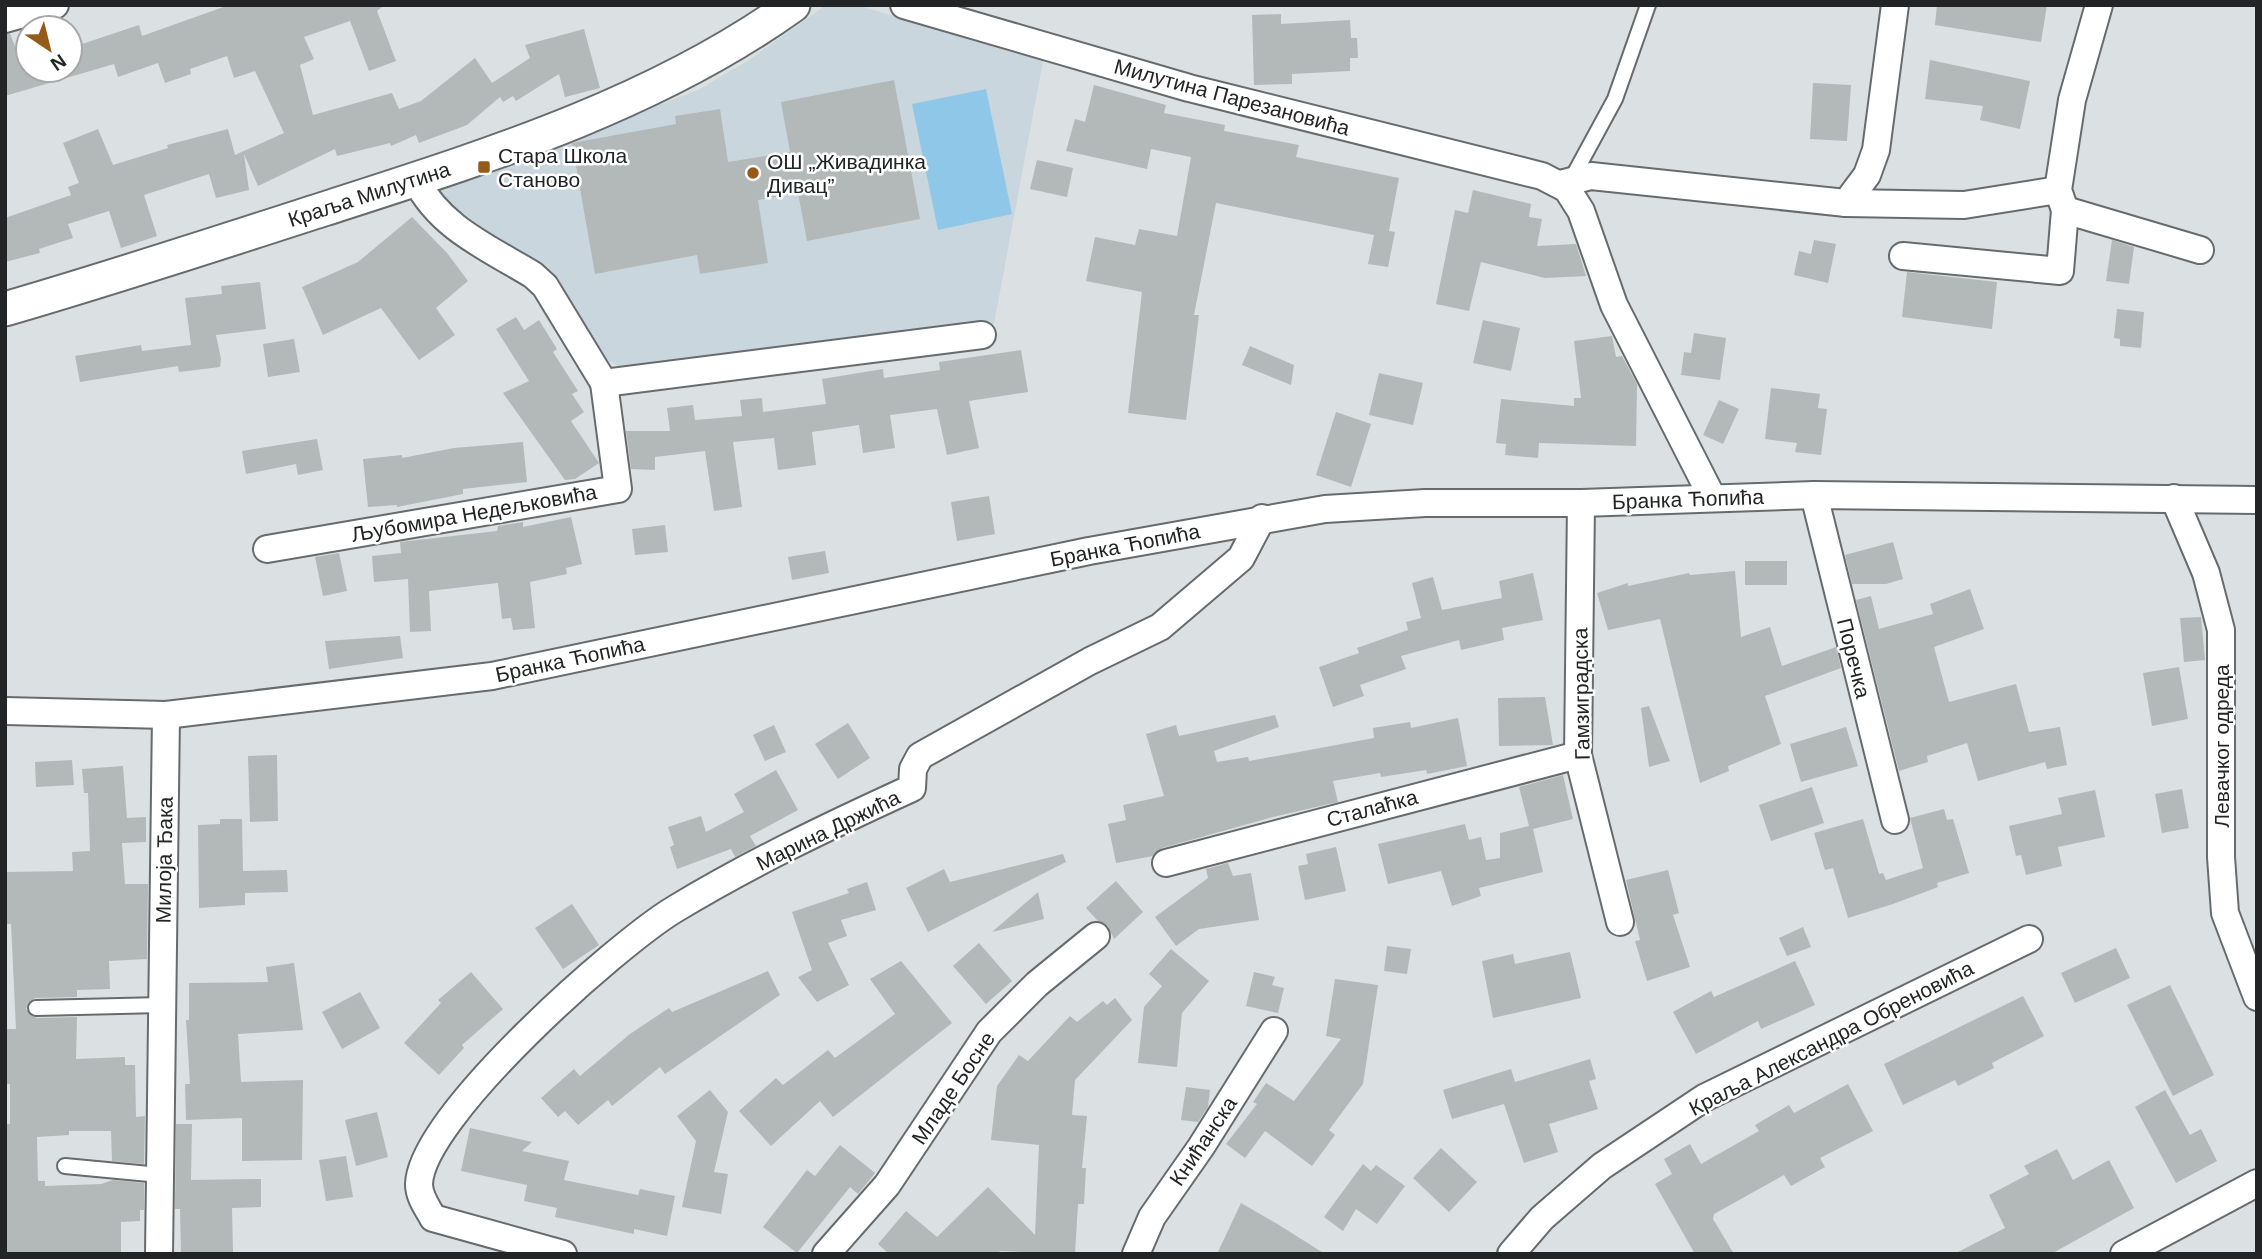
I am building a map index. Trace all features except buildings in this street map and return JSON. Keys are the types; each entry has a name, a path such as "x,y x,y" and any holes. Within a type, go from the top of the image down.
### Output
{"street":[{"path":"5,19 55,5"},
{"name":"Краља Милутина","path":"5,309 416,180 547,132 651,88 725,50 793,5"},
{"name":"Милутина Парезановића","path":"904,5 1189,88 1566,182 1591,176 1846,203 1964,205 2061,200"},
{"path":"1846,203 1867,175 1876,150 1895,5"},
{"path":"1903,256 2060,271 2061,200 2073,100 2099,5"},
{"name":"Љубомира Недељковића","path":"267,549 618,489 604,383 545,286 533,275 443,219 427,202 416,180"},
{"path":"1566,182 1581,211 1614,305 1712,497"},
{"path":"2061,200 2200,250"},
{"path":"604,383 982,335"},
{"name":"Бранка Ћопића","path":"5,711 166,715 492,676 1076,554 1325,509 1425,503 1581,503 1814,495 2257,500"},
{"name":"Поречка","path":"1814,495 1895,820"},
{"name":"Левачког одреда","path":"2174,498 2215,600 2221,630 2221,857 2225,913 2257,997"},
{"name":"Гамзиградска","path":"1581,503 1578,755 1620,922"},
{"name":"Марина Држића","path":"564,1254 433,1218 420,1195 419,1182 428,1156 444,1129 498,1061 556,1005 636,936 674,909 813,834 912,788 913,769 920,756 1090,661 1160,627 1241,558 1262,519"},
{"name":"Милоја Ђака","path":"159,1254 166,715"},
{"name":"Сталаћка","path":"1166,863 1578,755"},
{"name":"Младе Босне","path":"826,1254 887,1185 989,1032 1037,984 1096,936"},
{"name":"Краља Александра Обреновића","path":"1511,1254 1542,1218 1602,1166 1704,1098 2029,939"},
{"name":"Книћанска","path":"1136,1254 1152,1217 1201,1147 1273,1031"},
{"path":"2124,1254 2257,1183"}],"lane":[{"path":"1566,182 1615,99 1648,5"},
{"path":"36,1008 162,1005"},
{"path":"65,1166 160,1175"}],"shaded area":[{"name":"ОШ „Живадинка Дивац”","path":"826,5 857,5 1043,61 994,324 649,370 624,369 609,361 591,339 451,211 438,190 698,90 749,60"},
{"path":"986,89 1012,214 938,230 912,104"}],"place":[{"name":"Стара Школа Станово","path":"484,167"},
{"name":"ОШ „Живадинка Дивац”","path":"753,173"}]}
